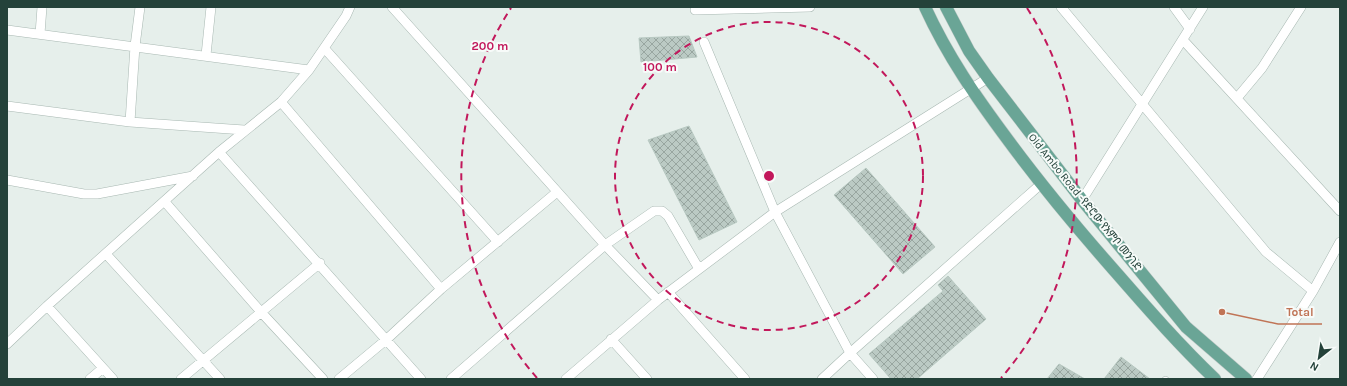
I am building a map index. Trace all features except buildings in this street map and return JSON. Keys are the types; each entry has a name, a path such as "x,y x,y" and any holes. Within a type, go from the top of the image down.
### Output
{"main road":[{"name":"Old Ambo Road -የድሮው የአምቦ መንገድ","path":"925,7 942,42 970,89 1041,184 1064,213 1169,333 1214,379"},
{"name":"Old Ambo Road -የድሮው የአምቦ መንገድ","path":"946,7 965,44 988,78 1082,200 1186,327 1246,379"}],"street":[{"path":"40,34 42,7"},
{"path":"130,122 135,46 140,7"},
{"path":"206,55 211,7"},
{"path":"7,344 47,306 165,202 219,152 244,130 281,102 309,70 350,7"},
{"path":"392,7 605,245 658,300"},
{"path":"695,10 810,7"},
{"path":"1061,7 1144,104 1266,252 1313,291"},
{"path":"1174,7 1190,29"},
{"path":"1082,200 1204,7"},
{"path":"1237,98 1262,68 1301,7"},
{"path":"7,30 206,55 309,70"},
{"path":"1183,40 1340,211"},
{"path":"704,42 775,212 850,353 873,379"},
{"path":"324,49 498,242"},
{"path":"566,379 611,339 668,292 775,212 988,78"},
{"path":"281,102 441,289"},
{"path":"7,106 130,122 244,130"},
{"path":"219,152 320,263 422,379"},
{"path":"7,180 84,194 97,194 193,176"},
{"path":"822,379 1041,184"},
{"path":"339,379 387,339 441,289 557,192"},
{"path":"165,202 261,312 324,379"},
{"path":"451,379 605,245 654,211 662,211 668,216 699,269"},
{"path":"1257,379 1313,291 1340,242"},
{"path":"106,254 220,379"},
{"path":"182,379 320,263"},
{"path":"668,292 745,379"},
{"path":"47,306 113,379"},
{"path":"611,339 647,379"},
{"path":"90,379 103,368"}],"place":[{"name":"Total","path":"1222,312"}]}
